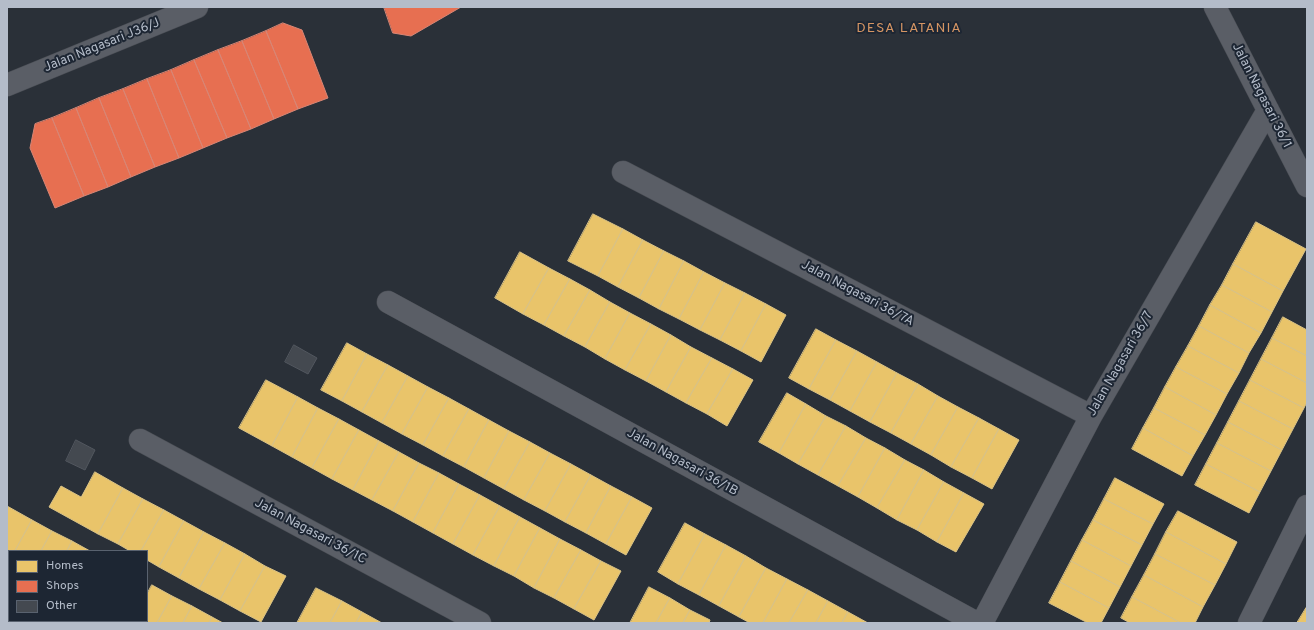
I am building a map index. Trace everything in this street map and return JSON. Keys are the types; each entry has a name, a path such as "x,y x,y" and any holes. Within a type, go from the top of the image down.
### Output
{"street":[{"name":"Jalan Nagasari J36/J","path":"7,86 197,7"},
{"name":"Jalan Nagasari 36/1","path":"1216,7 1307,186"},
{"name":"Jalan Nagasari 36/7","path":"982,623 1091,416 1268,110"},
{"name":"Jalan Nagasari 36/7A","path":"624,172 1091,416"},
{"name":"Jalan Nagasari 36/1B","path":"388,302 977,623"},
{"name":"Jalan Nagasari 36/1C","path":"140,440 480,623"},
{"path":"1248,623 1307,506"}],"building: Homes":[{"path":"593,214 623,229 598,276 568,261"},
{"path":"1256,222 1306,249 1283,291 1233,264"},
{"path":"623,229 643,240 618,287 598,276"},
{"path":"643,240 664,251 639,298 618,287"},
{"path":"664,251 684,261 659,309 639,298"},
{"path":"520,252 549,268 523,314 495,298"},
{"path":"684,261 704,272 679,319 659,309"},
{"path":"1233,264 1283,291 1272,312 1222,285"},
{"path":"549,268 570,279 544,325 523,314"},
{"path":"704,272 725,283 700,330 679,319"},
{"path":"570,279 590,290 564,336 544,325"},
{"path":"725,283 745,293 720,340 700,330"},
{"path":"1222,285 1272,312 1261,333 1210,305"},
{"path":"590,290 610,302 585,347 564,336"},
{"path":"745,293 766,304 741,351 720,340"},
{"path":"610,302 630,313 605,359 585,347"},
{"path":"766,304 786,315 761,362 741,351"},
{"path":"1210,305 1261,333 1249,353 1199,326"},
{"path":"630,313 651,324 625,370 605,359"},
{"path":"1283,317 1307,330 1307,356 1272,338"},
{"path":"651,324 671,335 646,381 625,370"},
{"path":"1199,326 1249,353 1239,373 1188,346"},
{"path":"816,329 836,340 809,389 789,378"},
{"path":"671,335 691,347 666,392 646,381"},
{"path":"1272,338 1307,356 1307,383 1261,359"},
{"path":"836,340 857,351 830,400 809,389"},
{"path":"347,343 367,354 342,401 321,390"},
{"path":"1188,346 1239,373 1227,394 1176,367"},
{"path":"691,347 712,358 686,403 666,392"},
{"path":"857,351 877,362 850,411 830,400"},
{"path":"367,354 388,365 362,412 342,401"},
{"path":"712,358 733,369 707,414 686,403"},
{"path":"1261,359 1307,383 1307,402 1304,408 1250,380"},
{"path":"877,362 897,373 870,422 850,411"},
{"path":"388,365 408,376 382,423 362,412"},
{"path":"1176,367 1227,394 1216,415 1165,387"},
{"path":"733,369 753,380 727,426 707,414"},
{"path":"897,373 918,384 891,433 870,422"},
{"path":"408,376 428,387 402,434 382,423"},
{"path":"266,380 298,397 272,446 239,428"},
{"path":"1250,380 1304,408 1293,429 1239,401"},
{"path":"918,384 938,396 911,444 891,433"},
{"path":"428,387 449,398 423,445 402,434"},
{"path":"1165,387 1216,415 1205,435 1154,408"},
{"path":"787,393 806,404 779,453 759,442"},
{"path":"938,396 958,407 931,455 911,444"},
{"path":"298,397 318,408 292,457 272,446"},
{"path":"449,398 469,409 443,456 423,445"},
{"path":"1239,401 1293,429 1282,450 1228,422"},
{"path":"806,404 826,416 798,464 779,453"},
{"path":"958,407 979,418 951,467 931,455"},
{"path":"318,408 339,419 312,468 292,457"},
{"path":"1154,408 1205,435 1193,456 1143,428"},
{"path":"469,409 489,420 464,467 443,456"},
{"path":"826,416 846,426 818,475 798,464"},
{"path":"979,418 999,429 972,478 951,467"},
{"path":"339,419 359,430 332,479 312,468"},
{"path":"489,420 509,431 484,478 464,467"},
{"path":"1228,422 1282,450 1271,471 1217,443"},
{"path":"846,426 866,438 838,486 818,475"},
{"path":"1143,428 1193,456 1182,476 1132,449"},
{"path":"999,429 1019,440 992,489 972,478"},
{"path":"359,430 379,441 353,490 332,479"},
{"path":"509,431 530,442 504,489 484,478"},
{"path":"866,438 885,448 858,497 838,486"},
{"path":"379,441 399,452 372,500 353,490"},
{"path":"530,442 550,453 524,500 504,489"},
{"path":"1217,443 1271,471 1260,492 1206,464"},
{"path":"885,448 905,460 877,508 858,497"},
{"path":"399,452 419,463 393,511 372,500"},
{"path":"550,453 571,464 545,511 524,500"},
{"path":"905,460 924,470 897,520 877,508"},
{"path":"419,463 439,473 413,522 393,511"},
{"path":"571,464 591,475 565,522 545,511"},
{"path":"1206,464 1260,492 1249,513 1195,485"},
{"path":"924,470 944,482 917,530 897,520"},
{"path":"95,472 123,488 98,534 49,507 61,486 81,497"},
{"path":"439,473 459,484 433,533 413,522"},
{"path":"591,475 611,486 586,533 565,522"},
{"path":"1115,478 1164,504 1153,524 1104,499"},
{"path":"944,482 964,493 937,542 917,530"},
{"path":"459,484 480,495 453,544 433,533"},
{"path":"611,486 632,497 606,544 586,533"},
{"path":"123,488 143,499 118,544 98,534"},
{"path":"964,493 984,504 956,552 937,542"},
{"path":"480,495 500,506 473,555 453,544"},
{"path":"632,497 652,508 626,555 606,544"},
{"path":"143,499 164,510 142,550 128,550 118,544"},
{"path":"1104,499 1153,524 1142,545 1093,520"},
{"path":"7,506 32,520 16,550 8,550 7,567"},
{"path":"500,506 520,517 494,566 473,555"},
{"path":"164,510 184,521 159,567 148,561 148,550 142,550"},
{"path":"1178,511 1237,542 1226,564 1166,532"},
{"path":"520,517 540,528 514,576 494,566"},
{"path":"32,520 52,531 42,550 16,550"},
{"path":"1093,520 1142,545 1131,566 1082,540"},
{"path":"184,521 204,532 179,578 159,567"},
{"path":"685,523 705,534 678,584 658,572"},
{"path":"540,528 560,539 534,588 514,576"},
{"path":"52,531 72,541 68,550 42,550"},
{"path":"204,532 225,543 199,589 179,578"},
{"path":"1166,532 1226,564 1215,585 1155,554"},
{"path":"705,534 726,545 699,595 678,584"},
{"path":"560,539 581,550 554,598 534,588"},
{"path":"1082,540 1131,566 1120,587 1071,561"},
{"path":"72,541 88,550 68,550"},
{"path":"225,543 245,554 220,600 199,589"},
{"path":"726,545 746,556 719,606 699,595"},
{"path":"581,550 601,561 574,609 554,598"},
{"path":"245,554 265,566 240,611 220,600"},
{"path":"1155,554 1215,585 1203,607 1144,575"},
{"path":"746,556 766,568 739,617 719,606"},
{"path":"601,561 621,571 594,620 574,609"},
{"path":"1071,561 1120,587 1109,608 1060,582"},
{"path":"265,566 286,576 261,622 240,611"},
{"path":"766,568 787,579 763,623 750,623 739,617"},
{"path":"1144,575 1203,607 1195,623 1181,623 1132,597"},
{"path":"787,579 808,590 789,623 763,623"},
{"path":"1060,582 1109,608 1101,623 1088,623 1049,603"},
{"path":"152,585 172,596 157,623 131,623 148,622 148,592"},
{"path":"649,587 670,598 656,623 630,623"},
{"path":"316,588 342,601 330,623 297,623"},
{"path":"808,590 828,601 816,623 789,623"},
{"path":"172,596 192,606 183,623 157,623"},
{"path":"1132,597 1181,623 1130,623 1121,618"},
{"path":"670,598 690,610 683,623 656,623"},
{"path":"342,601 362,612 356,623 330,623"},
{"path":"828,601 848,612 842,623 816,623"},
{"path":"192,606 212,617 209,623 183,623"},
{"path":"1306,608 1307,623 1297,623"},
{"path":"690,610 710,620 709,623 683,623"},
{"path":"362,612 382,623 356,623"},
{"path":"848,612 868,623 842,623"},
{"path":"212,617 223,623 209,623"},
{"path":"109,622 132,622 131,623"}],"building: Shops":[{"path":"384,7 461,7 411,36 393,33"},
{"path":"283,23 302,30 328,98 298,109 266,31"},
{"path":"266,31 298,109 274,119 242,41"},
{"path":"242,41 274,119 251,129 218,50"},
{"path":"218,50 251,129 227,138 194,60"},
{"path":"194,60 227,138 203,148 171,70"},
{"path":"171,70 203,148 179,158 147,79"},
{"path":"147,79 179,158 155,167 123,89"},
{"path":"123,89 155,167 131,177 99,98"},
{"path":"99,98 131,177 108,187 76,108"},
{"path":"76,108 108,187 84,196 52,118"},
{"path":"52,118 84,196 55,208 30,148 35,124"}],"building: Other":[{"path":"294,345 317,358 308,374 285,362"},
{"path":"76,440 95,450 85,470 66,461"}],"district":[{"name":"DESA LATANIA","path":"909,29"}]}
